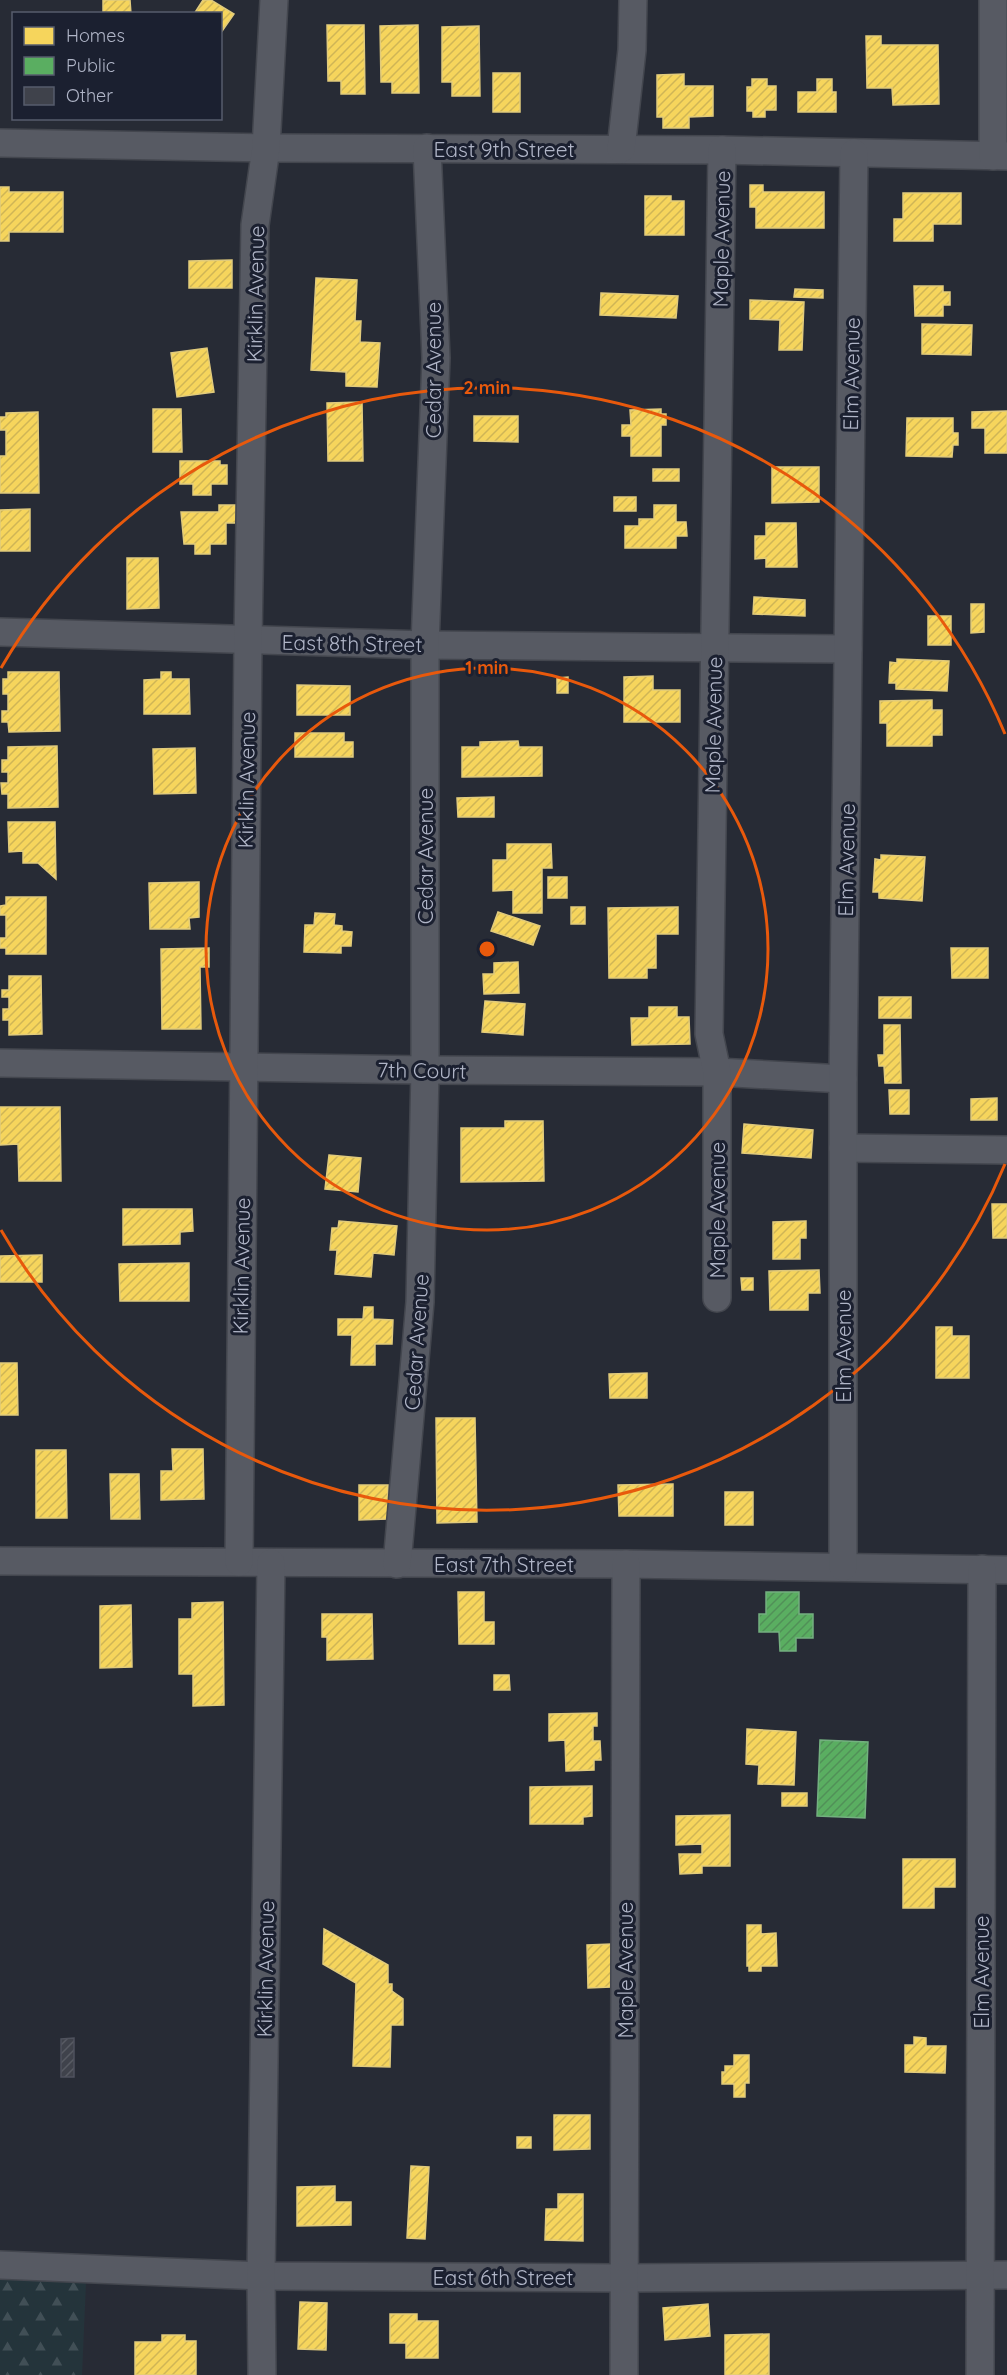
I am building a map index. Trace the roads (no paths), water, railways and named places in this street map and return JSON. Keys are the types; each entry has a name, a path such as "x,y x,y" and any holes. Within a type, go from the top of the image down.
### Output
{"street":[{"name":"Kirklin Avenue","path":"239,1562 248,641 255,225 266,148 274,0"},
{"path":"621,149 632,50 633,0"},
{"path":"993,0 1000,156"},
{"name":"East 9th Street","path":"0,143 266,148 722,150 1000,156"},
{"name":"Cedar Avenue","path":"397,1564 420,1302 425,1070 425,645 436,358 427,148"},
{"name":"Maple Avenue","path":"717,1298 717,1072 709,1034 722,150"},
{"name":"Elm Avenue","path":"843,1567 843,1079 854,153"},
{"name":"East 8th Street","path":"0,632 425,645 849,649"},
{"name":"7th Court","path":"0,1063 717,1072 843,1079"},
{"path":"843,1148 1007,1150"},
{"name":"East 7th Street","path":"0,1561 627,1564 995,1570"},
{"name":"Kirklin Avenue","path":"262,2375 261,2276 271,1563"},
{"name":"Maple Avenue","path":"624,2375 627,1564"},
{"name":"Elm Avenue","path":"980,2375 980,2274 995,1570"},
{"name":"East 6th Street","path":"0,2265 261,2276 624,2278 1007,2275"}]}
